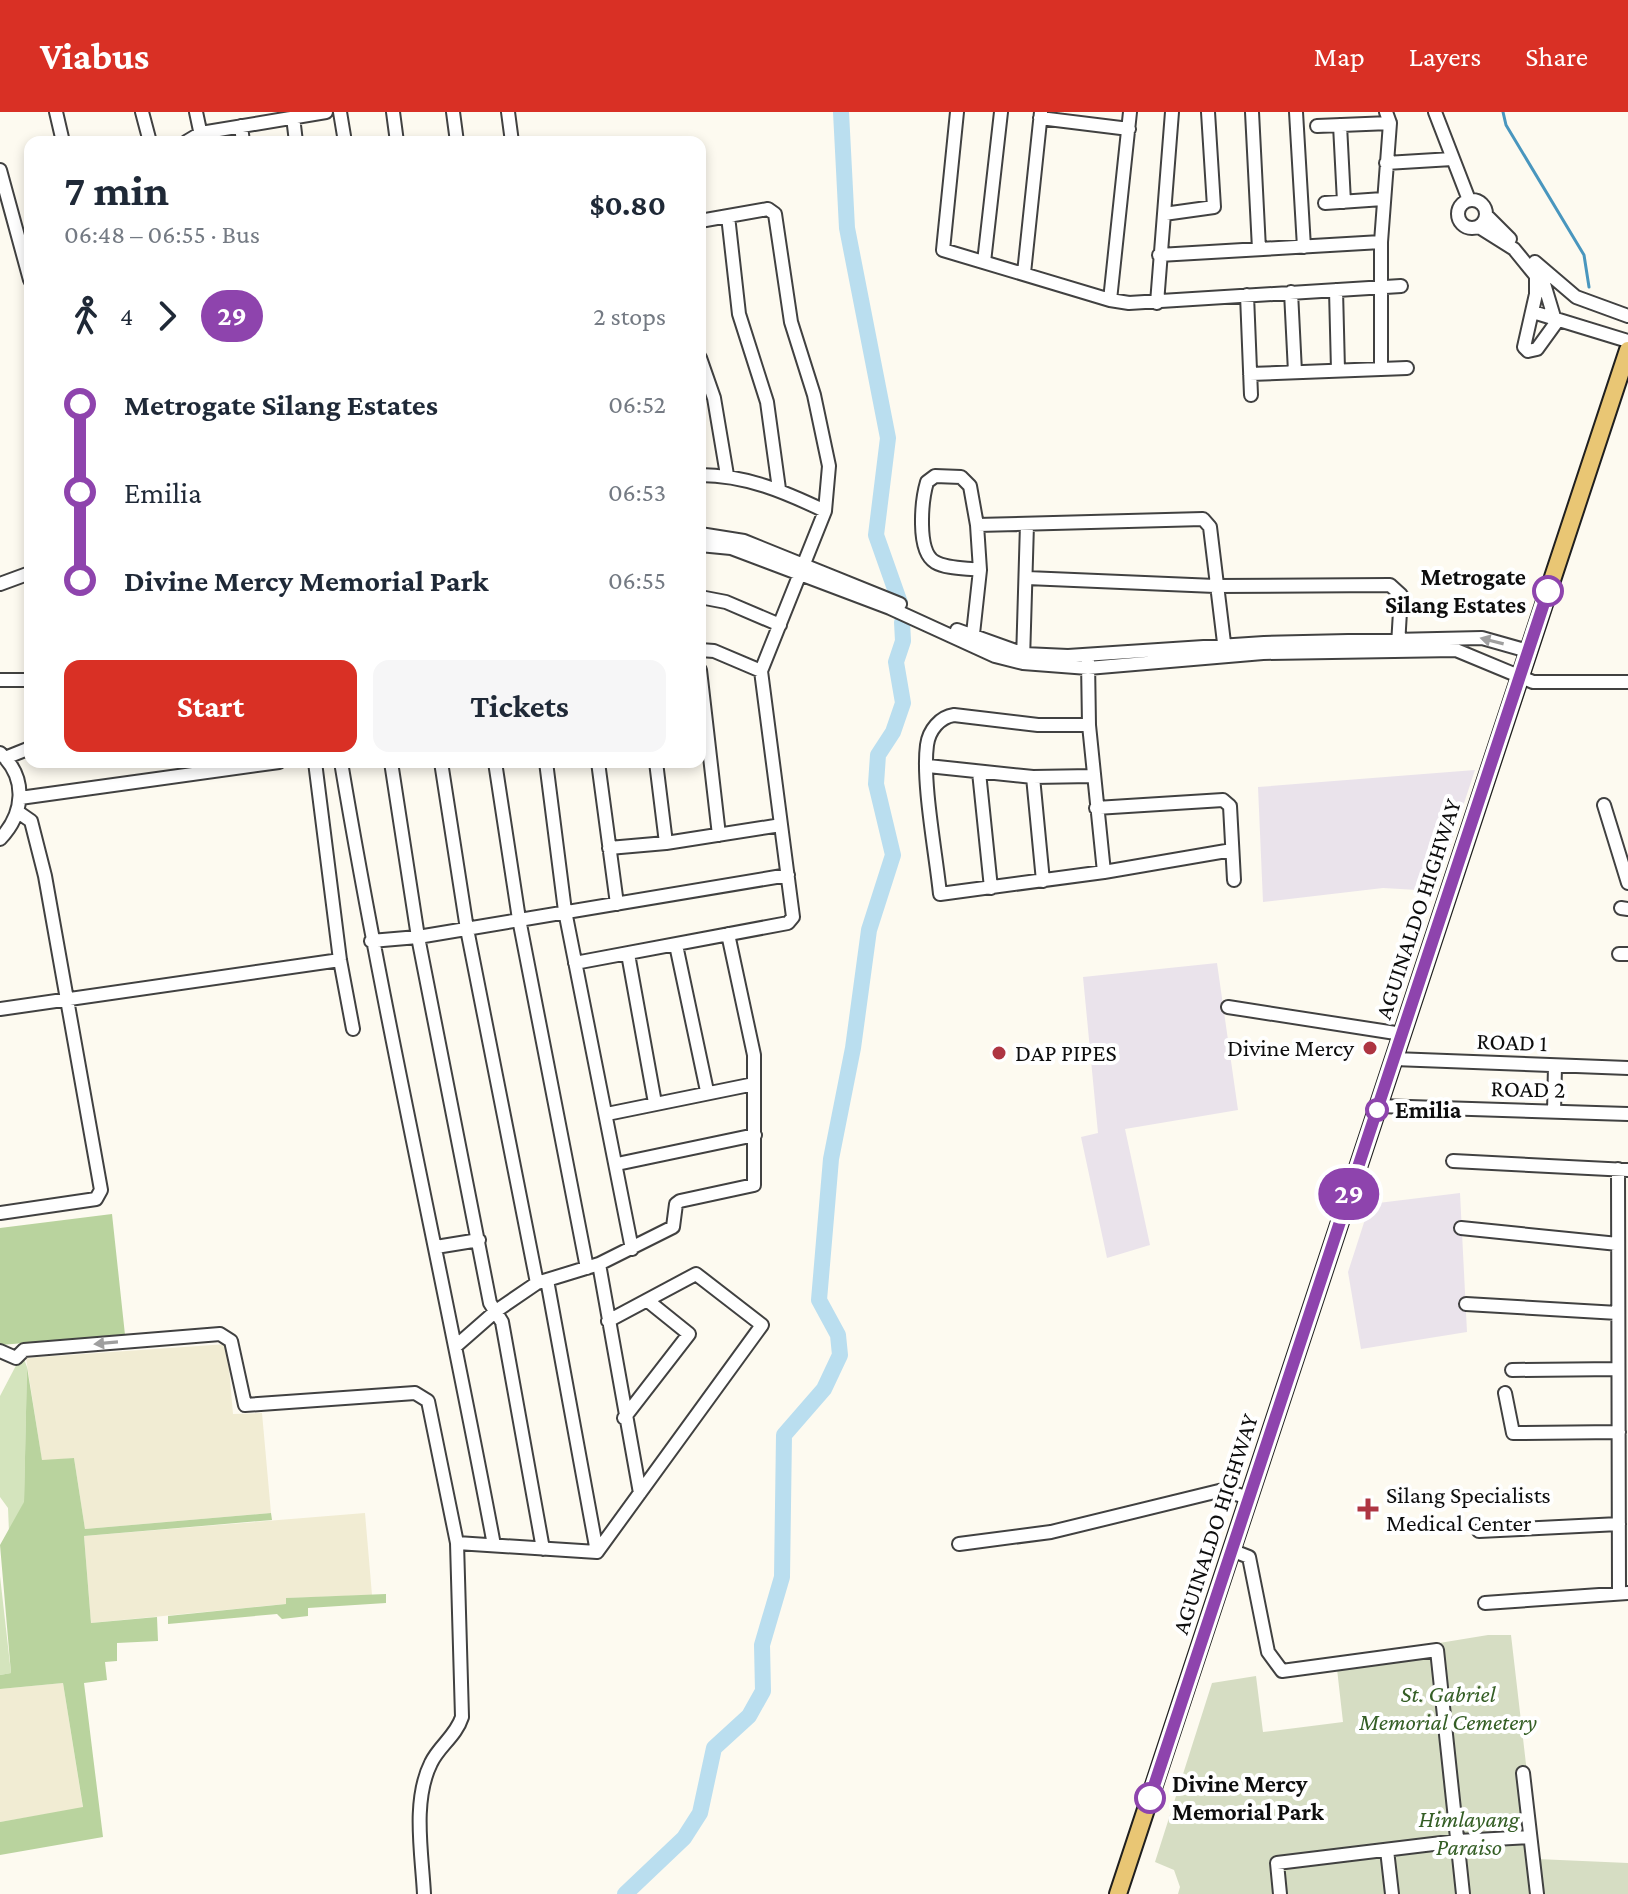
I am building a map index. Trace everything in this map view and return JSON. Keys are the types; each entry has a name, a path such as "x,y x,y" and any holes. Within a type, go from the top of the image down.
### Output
{"main road":[{"name":"AGUINALDO HIGHWAY","path":"1118,1894 1628,350"}],"street":[{"path":"56,112 62,136"},
{"path":"142,112 148,136"},
{"path":"196,112 201,136"},
{"path":"208,136 241,126 326,112"},
{"path":"340,112 344,136"},
{"path":"393,112 396,136"},
{"path":"453,112 456,136"},
{"path":"508,112 511,136"},
{"path":"957,112 943,250 1110,300 1157,303 1401,286"},
{"path":"984,262 1001,112"},
{"path":"1110,300 1130,112"},
{"path":"1157,303 1172,112"},
{"path":"1164,214 1214,207 1208,112"},
{"path":"1252,112 1259,249"},
{"path":"1296,112 1304,247"},
{"path":"1435,112 1469,200 1484,205 1483,221"},
{"path":"1024,273 1040,115 1129,129"},
{"path":"293,117 295,136"},
{"path":"1317,126 1388,118 1381,242 1381,369"},
{"path":"1340,125 1344,202"},
{"path":"241,126 242,136"},
{"path":"1386,163 1452,159"},
{"path":"0,170 24,244"},
{"path":"1325,203 1383,199"},
{"path":"1469,200 1459,208 1460,220 1466,227 1483,221"},
{"path":"575,963 788,923 793,917 761,671 825,511 827,449 791,322 778,220 768,209 706,220"},
{"path":"728,216 739,314 767,402 779,489"},
{"path":"1483,221 1531,256 1541,270 1576,297 1596,307 1628,316"},
{"path":"1483,221 1526,260 1536,276 1533,312 1523,343 1528,351 1537,349 1556,318 1541,270"},
{"path":"1159,255 1381,242"},
{"path":"1336,290 1338,370"},
{"path":"1291,292 1295,372"},
{"path":"1247,295 1251,395"},
{"path":"1533,312 1587,329 1601,330 1628,342"},
{"path":"1250,374 1407,368"},
{"path":"706,375 714,398 727,475"},
{"path":"706,475 727,475 779,489 825,511"},
{"path":"972,641 980,570 970,486 961,477 935,476 927,482 922,514 929,556 935,562 980,570"},
{"path":"977,525 1203,519 1210,527 1224,650"},
{"path":"1024,658 1027,524"},
{"path":"706,535 744,541 803,570"},
{"path":"706,546 731,548 803,570 892,604 972,641 1024,658 1088,662 1224,650 1482,638 1528,651"},
{"path":"0,584 24,575"},
{"path":"1027,578 1215,586 1390,585 1401,595 1398,644"},
{"path":"706,598 726,602 780,625"},
{"path":"1398,644 1456,650 1521,674 1533,682 1628,682"},
{"path":"706,650 761,671"},
{"path":"1088,662 1089,725 1104,872"},
{"path":"0,680 24,680"},
{"path":"1089,725 1038,725 945,716 927,743 940,894 1104,872 1232,850"},
{"path":"706,722 719,835"},
{"path":"0,1213 96,1199 101,1190 42,863 31,821 19,805 14,770 3,756 24,750"},
{"path":"928,766 1033,777 1093,776"},
{"path":"19,805 243,768"},
{"path":"316,768 340,960 353,1029"},
{"path":"342,768 371,941 436,1247 494,1545"},
{"path":"392,768 418,937 490,1303 502,1322 543,1549"},
{"path":"442,768 467,929 597,1552"},
{"path":"496,768 519,919 593,1266 608,1321 640,1493"},
{"path":"547,768 565,911 632,1249"},
{"path":"599,768 617,904"},
{"path":"657,768 666,843"},
{"path":"979,772 991,888"},
{"path":"1033,777 1043,881"},
{"path":"320,803 348,800"},
{"path":"1096,808 1223,800 1230,806 1234,880"},
{"path":"0,839 19,805"},
{"path":"1604,805 1628,883"},
{"path":"609,848 666,843 781,825"},
{"path":"371,941 418,937 788,875"},
{"path":"456,1346 496,1311 542,1282 593,1266 676,1225 675,1209 680,1201 754,1185 754,1055 728,934"},
{"path":"676,945 707,1091"},
{"path":"628,954 655,1103"},
{"path":"0,1009 340,960"},
{"path":"1228,1007 1402,1034"},
{"name":"ROAD 1","path":"1394,1059 1628,1068"},
{"path":"1554,1112 1555,1066"},
{"path":"607,1114 707,1091 754,1084"},
{"name":"ROAD 2","path":"1378,1106 1628,1114"},
{"path":"617,1164 755,1135"},
{"path":"1453,1161 1623,1169 1618,1313 1622,1368 1619,1524 1624,1593 1485,1603"},
{"path":"1461,1228 1618,1244"},
{"path":"436,1247 479,1240"},
{"path":"597,1552 762,1325 696,1274 608,1321"},
{"path":"624,1418 689,1334 648,1301"},
{"path":"1466,1304 1618,1313"},
{"path":"0,1351 16,1358 24,1350 227,1336 231,1341 241,1400 250,1406 423,1395 428,1401 457,1543 462,1717 451,1738 431,1762 425,1780 421,1836 424,1894"},
{"path":"1512,1370 1622,1368"},
{"path":"1505,1393 1513,1433 1619,1432"},
{"path":"959,1544 1051,1532 1223,1490 1249,1498"},
{"path":"1479,1531 1619,1524"},
{"path":"457,1543 597,1552"},
{"path":"1231,1550 1249,1557 1268,1652 1273,1664 1282,1671 1437,1650 1463,1894"},
{"path":"1523,1773 1537,1894"},
{"path":"1280,1894 1277,1863 1458,1841 1530,1837"},
{"path":"1387,1850 1392,1894"}],"shaded area":[{"path":"1475,770 1435,891 1383,888 1263,902 1258,787"},
{"path":"1217,963 1238,1110 1125,1129 1150,1245 1107,1258 1081,1137 1098,1133 1083,977"},
{"path":"1460,1193 1467,1332 1361,1349 1348,1272 1370,1204"},
{"path":"227,1344 233,1414 262,1413 271,1513 85,1529 74,1458 42,1461 26,1358"},
{"path":"365,1513 372,1595 287,1598 286,1604 91,1623 84,1536"},
{"path":"63,1683 83,1808 0,1822 0,1689"}],"green space":[{"path":"112,1214 125,1335 0,1345 0,1228"},
{"path":"22,1354 27,1367 24,1503 9,1532 8,1508 0,1497 0,1396"},
{"path":"27,1367 42,1460 74,1458 85,1529 271,1513 272,1520 84,1536 91,1623 157,1617 158,1641 117,1643 117,1661 105,1662 107,1680 84,1683 103,1837 0,1855 0,1822 83,1807 63,1683 0,1689 0,1675 11,1673 0,1545 24,1502"},
{"path":"0,1576 11,1673 0,1675"},
{"path":"386,1594 386,1603 308,1608 308,1616 282,1619 277,1614 168,1624 168,1616 286,1604 286,1598"},
{"path":"1488,1635 1511,1635 1537,1859 1628,1863 1628,1894 1178,1894 1180,1887 1174,1870 1155,1862 1212,1683 1256,1676 1263,1732 1343,1722 1336,1660"}],"waterway":[{"path":"841,112 847,228 888,438 876,535 900,603"},
{"path":"1503,112 1506,125 1584,255 1589,287"},
{"path":"625,1894 684,1838 700,1813 714,1748 749,1716 763,1691 762,1645 782,1577 784,1435 824,1389 840,1355 838,1335 819,1300 831,1159 853,1048 869,930 893,855 876,784 878,755 893,732 903,703 896,662 903,641 902,622"}],"bus line":[{"name":"29","path":"1150,1798 1548,591"}],"place":[{"name":"Metrogate Silang Estates","path":"1548,591"},
{"name":"Divine Mercy","path":"1370,1048"},
{"name":"DAP PIPES","path":"999,1053"},
{"name":"Emilia","path":"1377,1110"},
{"name":"Silang Specialists Medical Center","path":"1368,1509"},
{"name":"Divine Mercy Memorial Park","path":"1150,1798"}],"park label":[{"name":"St. Gabriel Memorial Cemetery","path":"1448,1708"},
{"name":"Himlayang Paraiso","path":"1469,1833"}]}
